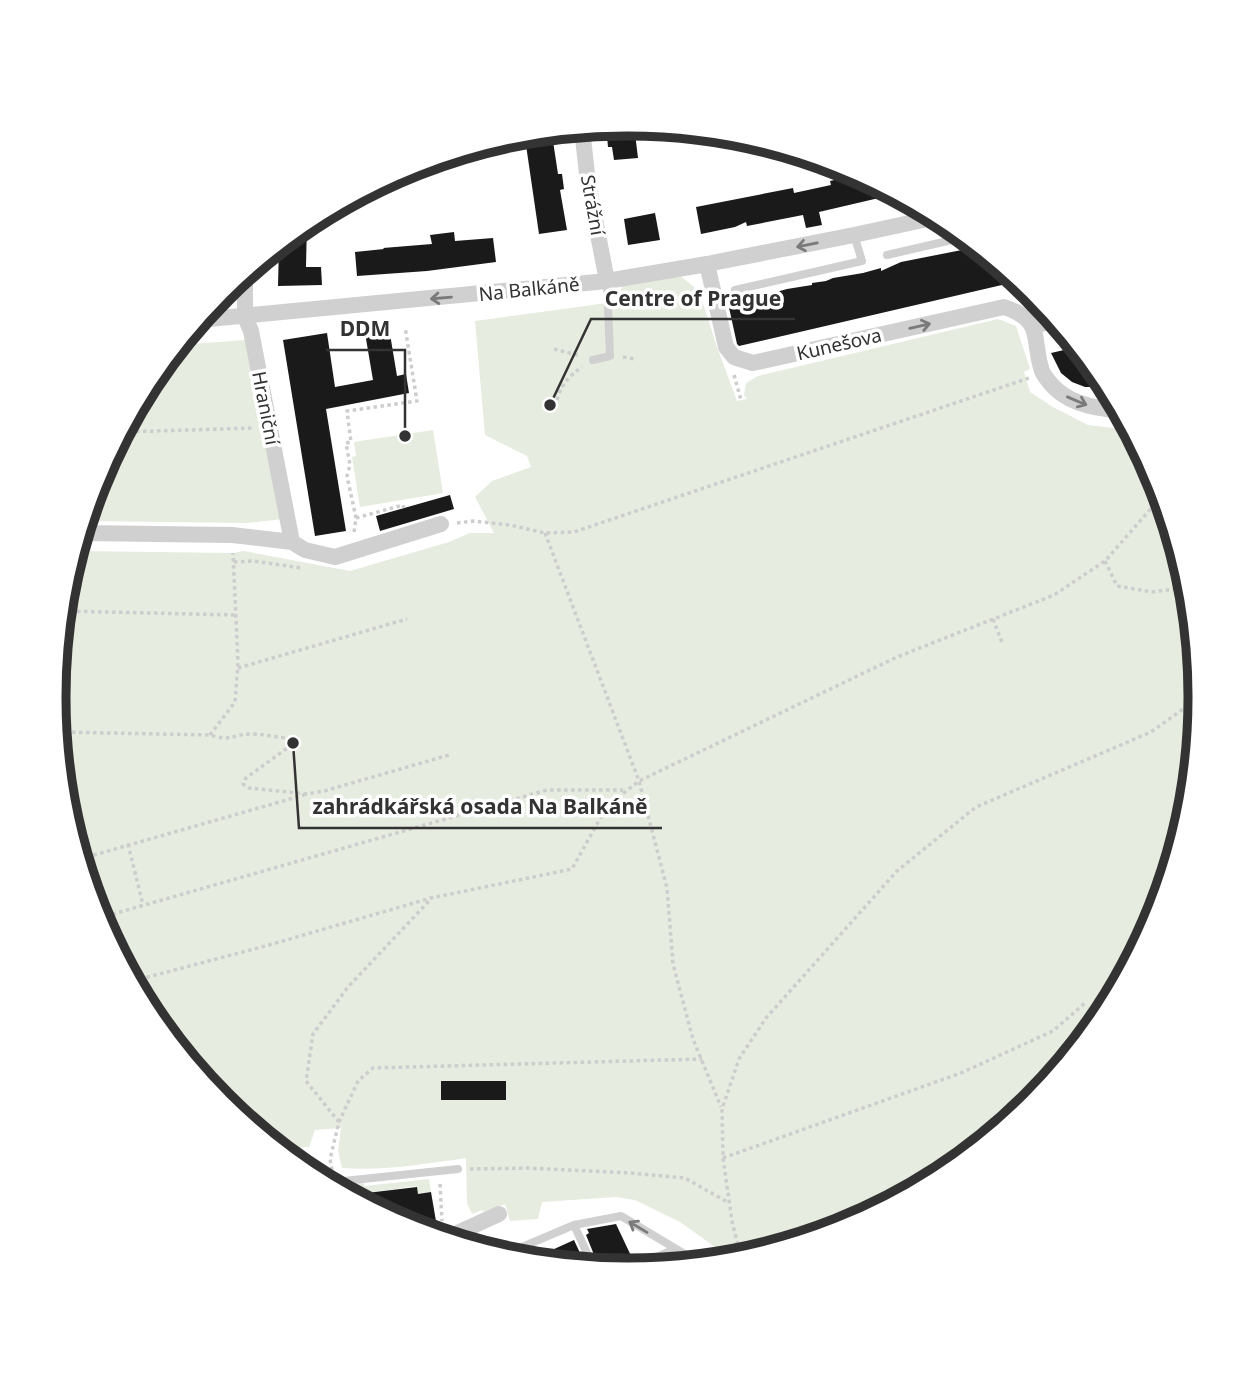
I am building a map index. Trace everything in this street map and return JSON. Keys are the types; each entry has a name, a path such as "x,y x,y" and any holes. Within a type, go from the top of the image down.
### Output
{"street":[{"name":"Strážní","path":"583,139 587,183 607,281"},
{"name":"Na Balkáně","path":"214,319 607,281 854,235 916,218"},
{"name":"Kunešova","path":"707,264 726,347 734,357 752,363 1004,307 1019,312 1034,326"},
{"name":"Hraniční","path":"245,288 245,317 251,331 292,542"},
{"path":"1044,323 1034,326 1042,373 1056,390 1076,402 1107,409"},
{"path":"91,533 232,535 292,542 305,550 335,557 441,524"},
{"path":"471,1235 499,1214"}],"lane":[{"path":"734,290 862,261 854,235"},
{"path":"887,255 951,240"},
{"path":"593,359 610,356 607,281"},
{"path":"345,1181 458,1169"},
{"path":"522,1248 574,1225 621,1216 683,1254"},
{"path":"574,1225 588,1256"},
{"path":"658,1256 675,1249"}],"path":[{"path":"351,552 356,518 347,476 350,465 346,443 351,442 347,411 417,401 405,327"},
{"path":"554,349 593,359"},
{"path":"557,400 560,389 571,375 593,359"},
{"path":"441,524 473,521 510,525 545,533 574,532 1026,379"},
{"path":"134,432 270,428"},
{"path":"356,518 404,505 404,508"},
{"path":"143,978 432,898 572,869 607,806 639,781 897,657 1054,595 1105,561 1154,506"},
{"path":"545,533 639,781 667,888 673,964 693,1039 722,1109"},
{"path":"210,735 235,702 238,668 232,535"},
{"path":"234,562 253,561 307,569"},
{"path":"1105,561 1117,586 1152,592 1177,589"},
{"path":"73,611 236,615"},
{"path":"238,668 407,618"},
{"path":"993,619 1003,645"},
{"path":"738,1246 723,1158 722,1109 739,1059 766,1018 897,871 976,807 1151,732 1188,705"},
{"path":"68,732 210,735 220,738 248,734 287,738 292,741 290,746 246,778 243,784 249,788 307,794"},
{"path":"90,856 449,755"},
{"path":"111,915 547,790 625,790"},
{"path":"128,844 143,905"},
{"path":"339,1122 306,1081 313,1034 348,987 432,898"},
{"path":"723,1158 961,1073 1053,1031 1086,1002"},
{"path":"332,1173 330,1159 339,1122 358,1081 373,1068 702,1059"},
{"path":"458,1169 528,1168 685,1178 729,1203"},
{"path":"441,1201 444,1227"}],"shaded area":[{"path":"678,274 699,291 737,401 747,399 744,395 746,383 758,376 998,319 1016,326 1030,369 1024,372 1030,392 1088,425 1118,429 1130,449 1158,517 1177,588 1183,624 1188,697 1186,734 1177,806 1168,842 1158,877 1130,945 1072,1038 1048,1067 997,1118 968,1142 907,1182 875,1200 807,1228 719,1250 680,1222 635,1200 616,1197 542,1202 538,1219 510,1221 505,1204 472,1214 467,1203 466,1158 389,1168 342,1168 338,1151 341,1128 315,1130 309,1147 295,1148 286,1142 257,1118 206,1067 182,1038 142,977 124,945 96,877 77,806 71,770 66,697 68,660 77,588 86,551 244,551 350,571 449,542 470,533 494,533 475,497 492,481 531,467 527,456 485,435 475,321 607,303 615,301 623,285"},
{"path":"245,340 283,519 246,523 95,521 124,449 161,386 192,344"},
{"path":"433,430 443,493 360,507 352,457 356,456 354,442"},
{"path":"360,1177 365,1186 429,1179 431,1192 418,1194 416,1186 367,1193 344,1180"}],"building":[{"path":"635,136 638,158 614,160 612,147 608,147 607,137"},
{"path":"553,141 558,174 562,174 564,189 560,190 567,230 539,234 526,146"},
{"path":"840,179 881,197 819,212 822,225 806,228 803,215 747,226 746,222 701,234 696,207 793,188 794,193 831,185 830,181"},
{"path":"655,213 660,240 628,245 624,219"},
{"path":"454,232 455,241 493,238 496,262 357,276 355,252 432,244 430,235"},
{"path":"307,238 306,267 321,267 322,285 278,286 279,258"},
{"path":"964,249 1005,284 739,346 737,344 728,303 881,268 881,271 901,262"},
{"path":"389,328 397,376 406,374 409,393 326,409 346,531 315,536 283,340 327,333 335,387 373,380 365,333"},
{"path":"1067,349 1094,387 1072,382 1061,373 1051,353"},
{"path":"450,495 454,509 380,531 376,516"},
{"path":"441,1081 506,1081 506,1100 441,1100"},
{"path":"417,1187 418,1194 431,1192 436,1224 379,1200 367,1193"},
{"path":"616,1224 632,1258 595,1256 586,1235 589,1233 587,1229"},
{"path":"574,1240 581,1255 554,1253 548,1252"}],"place":[{"name":"Centre of Prague","path":"550,405"},
{"name":"DDM","path":"405,436"},
{"name":"zahrádkářská osada Na Balkáně","path":"293,743"}]}
